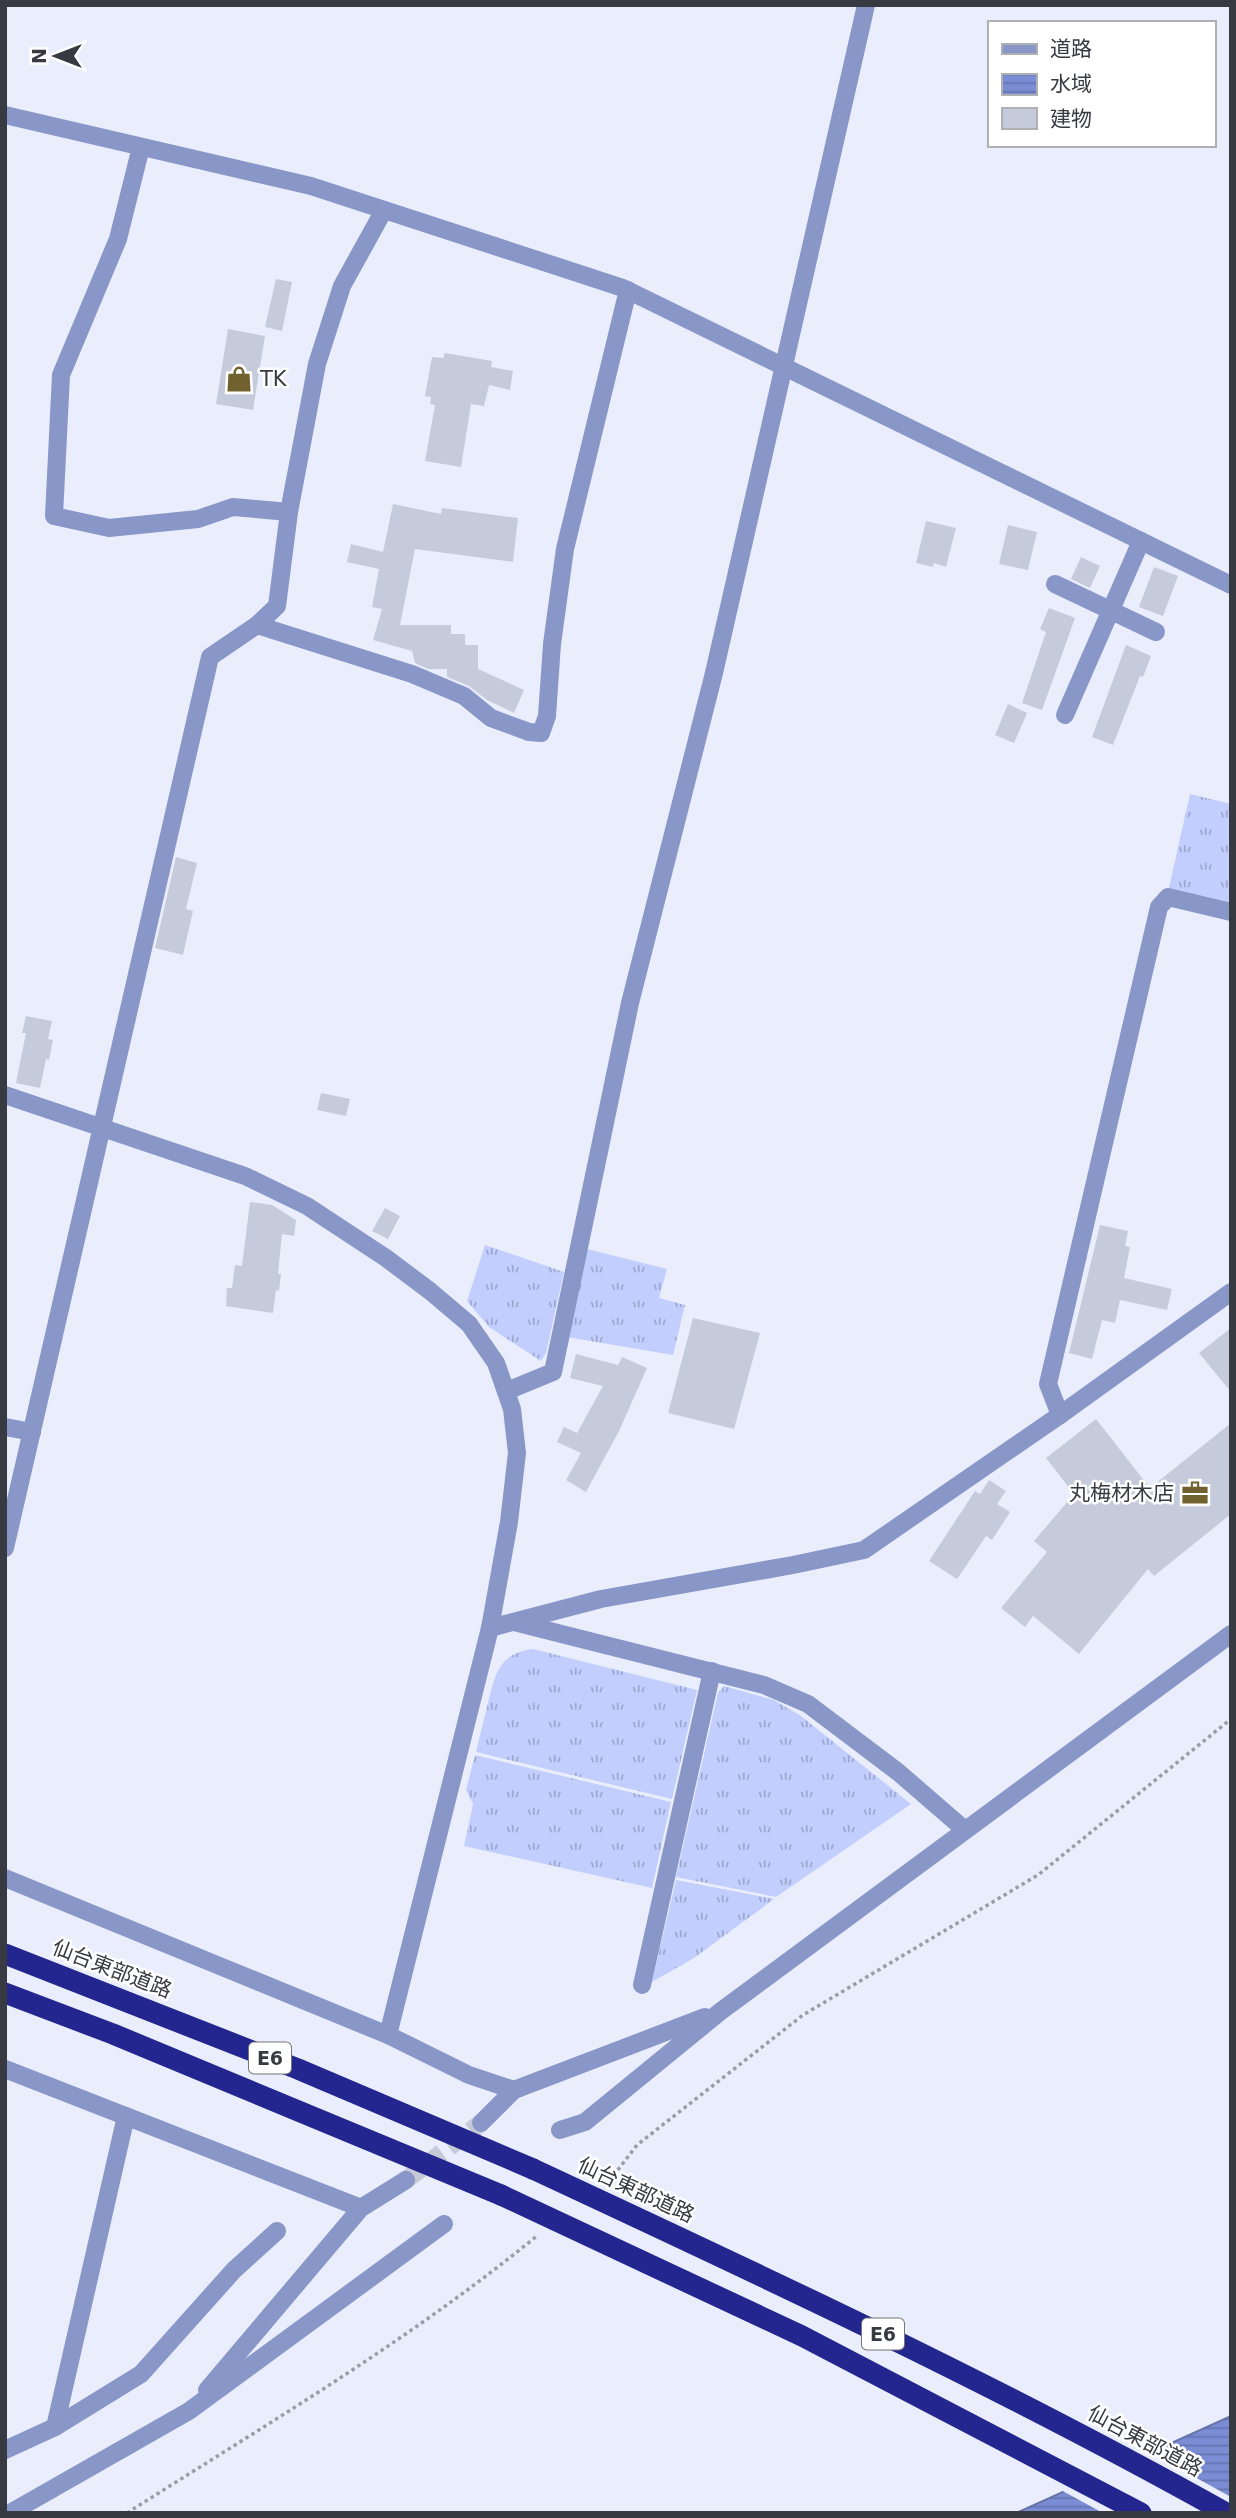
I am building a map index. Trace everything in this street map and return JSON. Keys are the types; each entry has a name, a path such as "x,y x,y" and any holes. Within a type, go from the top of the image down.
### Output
{"highway":[{"name":"仙台東部道路","path":"5,1954 298,2069 533,2169 827,2306 1073,2431 1226,2513"},
{"name":"E6","path":"5,1993 125,2038 501,2195 802,2336 1141,2513"}],"street":[{"path":"507,1391 553,1372 630,1003 714,673 866,5"},
{"path":"5,115 311,186 628,290 1231,585"},
{"path":"141,147 118,239 61,375 54,516 109,528 198,519 233,507 289,512"},
{"path":"5,1548 210,657 257,625 277,606 289,512 317,364 342,286 384,210"},
{"path":"257,625 412,674 464,696 491,718 529,732 541,733 547,716 552,644 565,549 628,290"},
{"path":"1065,715 1141,541"},
{"path":"1055,584 1156,632"},
{"path":"1060,1415 1048,1384 1159,907 1168,897 1231,912"},
{"path":"5,1095 245,1176 307,1206 386,1258 469,1324 496,1363 512,1409 517,1453 509,1522 490,1628 388,2035"},
{"path":"490,1628 601,1599 864,1550 1060,1415 1231,1292"},
{"path":"5,1427 32,1432"},
{"path":"513,1622 764,1685 808,1704 898,1772 965,1830"},
{"path":"561,2130 585,2122 721,2011 1231,1634"},
{"path":"642,1985 712,1671"},
{"path":"5,1878 388,2035 469,2075 514,2090"},
{"path":"481,2123 514,2090 721,2011"},
{"path":"5,2069 361,2208"},
{"path":"55,2427 126,2116"},
{"path":"189,2411 361,2208 406,2180"},
{"path":"10,2513 189,2411 444,2224"},
{"path":"5,2450 55,2427 141,2374 234,2270 277,2231"}],"path":[{"path":"606,2180 617,2171 637,2145 803,2015 1038,1875 1231,1719"},
{"path":"127,2513 413,2331 489,2276 542,2232"}],"green space":[{"path":"1190,794 1231,804 1230,906 1168,892"},
{"path":"485,1245 564,1272 546,1353 541,1361 489,1327 467,1301"},
{"path":"587,1249 667,1269 659,1298 685,1305 673,1355 567,1337"},
{"path":"533,1649 697,1690 672,1799 476,1752 493,1683 500,1667 513,1655"},
{"path":"724,1686 774,1700 801,1716 911,1804 776,1897 676,1877 718,1693"},
{"path":"475,1755 671,1802 652,1888 464,1846 473,1804 466,1790"},
{"path":"676,1880 774,1899 694,1958 652,1982"}],"water":[{"path":"1231,2416 1231,2513 1016,2513"}],"pier":[{"path":"1146,2450 1231,2497 1231,2513 1103,2513 1059,2489"}],"building":[{"path":"276,279 292,282 282,331 265,327"},
{"path":"228,329 265,336 253,410 216,404"},
{"path":"445,353 492,361 491,367 513,371 510,390 489,385 484,406 471,404 461,467 425,461 435,405 430,404 431,397 425,396 432,357 443,358"},
{"path":"393,504 441,514 442,508 518,518 513,562 415,549 400,625 451,625 451,634 465,634 465,645 478,645 478,669 524,690 514,713 487,700 469,686 447,677 447,669 428,669 415,663 412,651 373,640 382,609 372,607 379,569 347,562 351,544 383,552"},
{"path":"926,521 956,528 946,567 934,563 933,567 916,563"},
{"path":"1008,525 1037,532 1028,570 999,564"},
{"path":"1081,557 1100,566 1090,588 1071,579"},
{"path":"1154,567 1178,576 1163,616 1139,607"},
{"path":"1049,608 1075,618 1042,710 1022,703 1046,632 1040,629"},
{"path":"1126,645 1151,656 1143,677 1140,676 1113,745 1092,737"},
{"path":"1008,704 1027,713 1014,743 995,735"},
{"path":"176,857 197,863 186,909 193,911 183,955 155,948"},
{"path":"26,1016 52,1021 48,1039 53,1040 40,1088 16,1083 26,1033 22,1033"},
{"path":"321,1093 350,1099 346,1116 317,1110"},
{"path":"250,1202 272,1205 296,1220 294,1236 282,1234 278,1274 281,1274 273,1313 226,1306 227,1288 232,1288 235,1265 242,1266"},
{"path":"385,1208 400,1216 388,1239 372,1231"},
{"path":"1100,1225 1128,1231 1125,1246 1130,1247 1124,1278 1172,1289 1167,1310 1120,1300 1115,1323 1102,1320 1092,1359 1069,1353"},
{"path":"693,1318 760,1333 734,1429 668,1413"},
{"path":"1231,1328 1231,1392 1199,1353"},
{"path":"576,1354 618,1365 622,1357 647,1368 619,1431 586,1492 566,1480 581,1453 557,1442 564,1427 577,1433 603,1386 570,1378"},
{"path":"1096,1419 1150,1488 1231,1423 1231,1514 1154,1576 1148,1569 1079,1654 1033,1616 1025,1627 1001,1608 1047,1552 1034,1541 1074,1494 1046,1458"},
{"path":"989,1480 1006,1491 997,1504 1010,1512 992,1540 986,1536 957,1579 929,1561 975,1491 980,1494"}],"tunnel":[{"path":"406,2180 481,2123"}],"place":[{"name":"TK","path":"239,379"},
{"name":"丸梅材木店","path":"1195,1493"}]}
